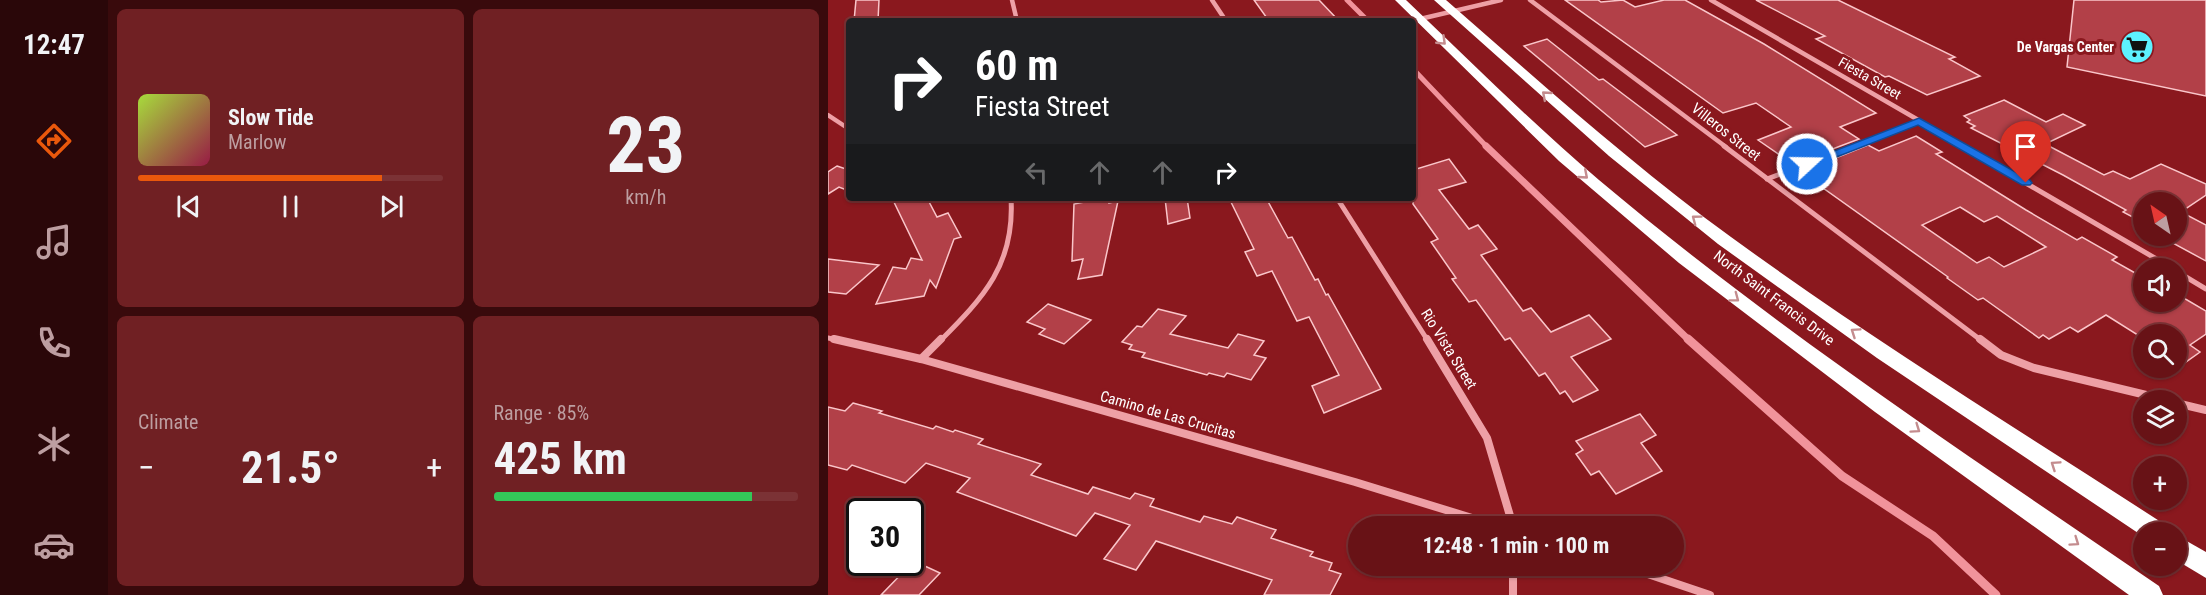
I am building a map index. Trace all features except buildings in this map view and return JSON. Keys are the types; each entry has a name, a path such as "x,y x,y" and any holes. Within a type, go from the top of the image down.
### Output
{"highway":[{"name":"North Saint Francis Drive","path":"1400,0 1576,168 1687,260 1810,354 2150,595"},
{"name":"North Saint Francis Drive","path":"1445,6 1617,157 1725,241 1851,330 2141,522"},
{"path":"2187,553 2206,566"}],"street":[{"path":"1012,0 1016,18"},
{"path":"1212,0 1224,18"},
{"path":"1420,19 1445,6 1501,0"},
{"name":"Villeros Street","path":"1530,0 1992,349 2023,365 2133,392"},
{"name":"Fiesta Street","path":"1711,0 2155,258"},
{"path":"828,115 846,127"},
{"path":"1767,179 1919,121"},
{"path":"921,359 967,314 993,280 1010,236 1013,213 1011,201"},
{"name":"Rio Vista Street","path":"1339,201 1438,356 1487,438 1510,516"},
{"path":"2187,278 2206,289"},
{"name":"Camino de Las Crucitas","path":"828,338 921,359 1355,482 1466,516"},
{"path":"2187,406 2206,410"},
{"path":"1513,576 1513,595"},
{"path":"1654,576 1710,595"}],"waterway":[{"path":"1347,0 1365,18"},
{"path":"1416,72 1487,147"},
{"path":"1487,147 1690,341"},
{"path":"1688,339 1842,476 1933,536 1996,595"}],"place":[{"name":"De Vargas Center","path":"2137,47"}],"route":[{"path":"1807,164 1919,121 2026,183"}]}
